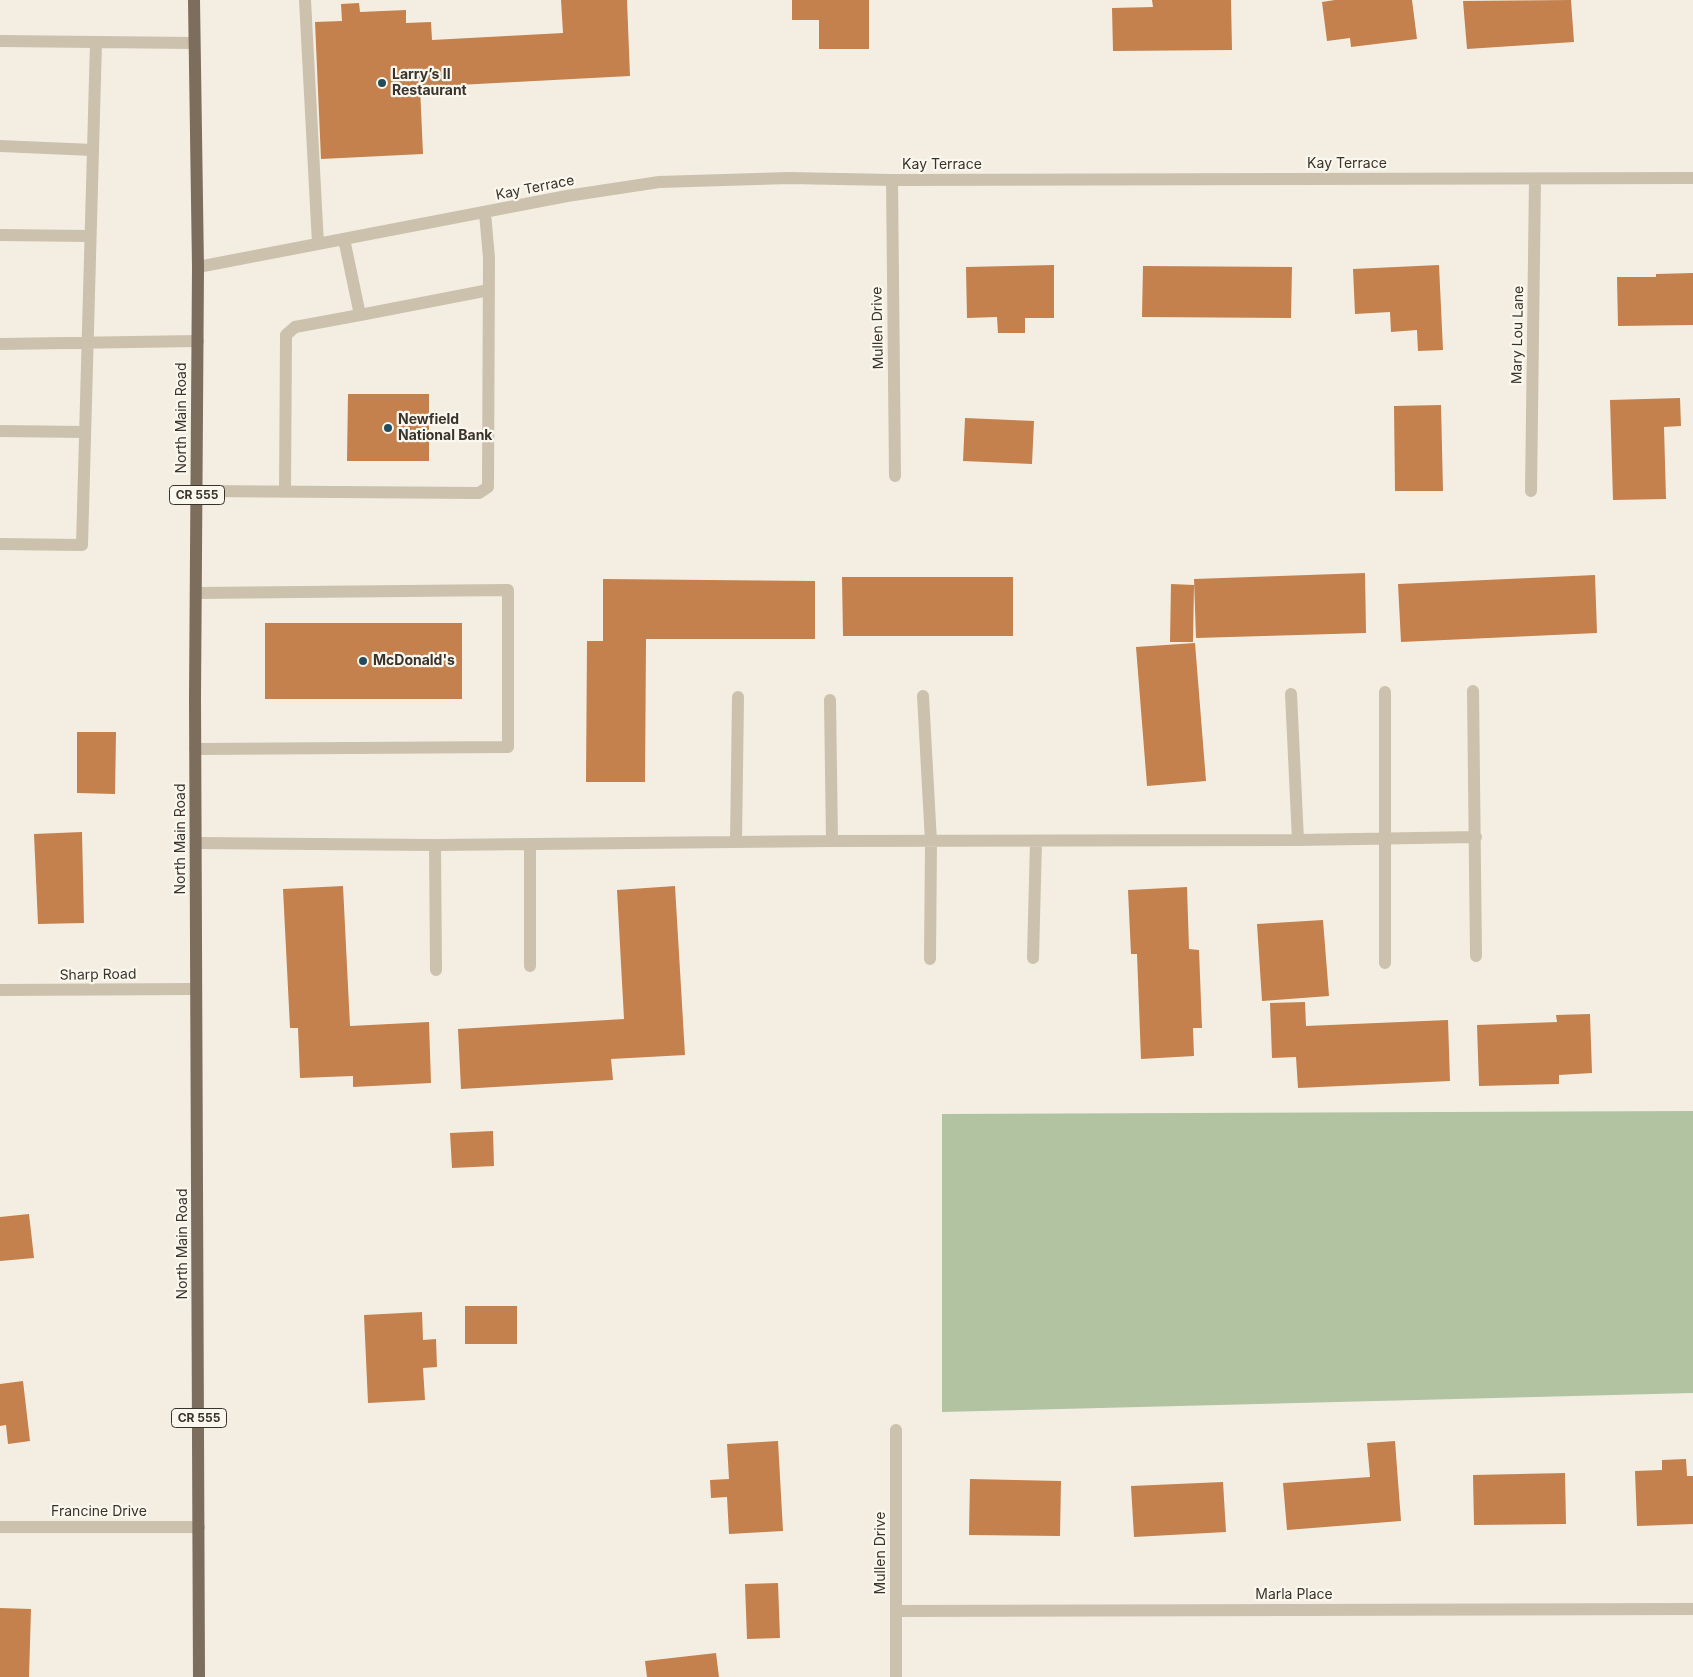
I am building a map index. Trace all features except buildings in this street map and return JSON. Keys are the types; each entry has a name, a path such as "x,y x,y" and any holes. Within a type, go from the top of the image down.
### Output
{"main road":[{"name":"North Main Road","path":"194,0 198,267 195,749 199,1677"}],"street":[{"path":"305,0 318,244"},
{"path":"0,41 194,43"},
{"path":"0,544 82,545 96,42"},
{"path":"0,146 93,150"},
{"name":"Kay Terrace","path":"198,267 567,196 659,182 789,178 892,180 1693,178"},
{"name":"Mary Lou Lane","path":"1531,491 1535,179"},
{"name":"Mullen Drive","path":"892,180 895,476"},
{"path":"196,491 479,493 488,487 489,290 484,213"},
{"path":"0,235 90,236"},
{"path":"344,239 360,315"},
{"path":"286,492 286,335 295,327 489,290"},
{"path":"0,344 198,341"},
{"path":"0,431 85,432"},
{"path":"195,749 508,746 508,590 196,592"},
{"path":"1473,691 1476,956"},
{"path":"1384,692 1385,963"},
{"path":"1291,694 1298,840"},
{"path":"923,696 931,842 930,958"},
{"path":"736,842 738,697"},
{"path":"830,700 832,840"},
{"path":"196,843 435,845 832,840 1036,842 1476,837"},
{"path":"1033,958 1036,842"},
{"path":"530,844 530,966"},
{"path":"435,845 436,970"},
{"name":"Sharp Road","path":"0,990 196,990"},
{"name":"Mullen Drive","path":"896,1430 896,1677"},
{"name":"Francine Drive","path":"0,1527 199,1527"},
{"name":"Marla Place","path":"896,1611 1693,1609"}],"green space":[{"path":"1693,1111 1693,1393 942,1412 942,1114"}],"place":[{"name":"Larry’s II Restaurant","path":"382,83"},
{"name":"Newfield National Bank","path":"388,428"},
{"name":"McDonald's","path":"363,661"}]}
